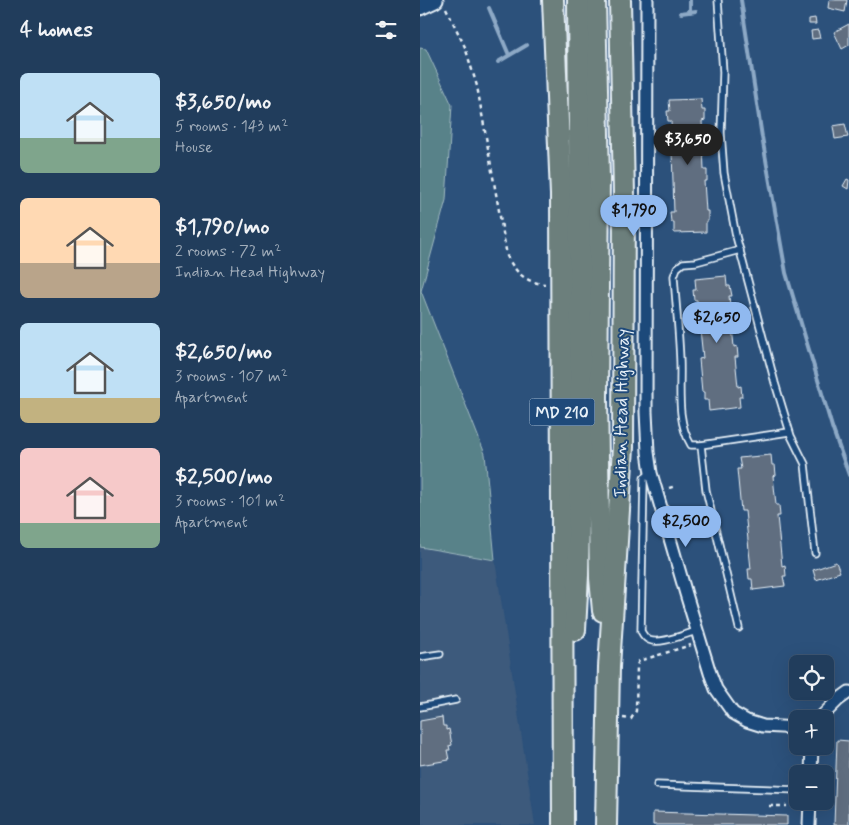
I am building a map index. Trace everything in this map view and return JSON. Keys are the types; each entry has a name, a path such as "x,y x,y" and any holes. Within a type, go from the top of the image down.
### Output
{"highway":[{"name":"MD 210","path":"553,0 561,195 563,825"},
{"path":"563,801 578,575 581,388 578,0"},
{"path":"595,0 600,578 610,667"},
{"name":"Indian Head Highway","path":"606,825 610,667 623,447 624,195 620,0"}],"main road":[{"path":"420,7 440,4"}],"street":[{"path":"647,0 646,412 650,473 716,689 733,713 747,721 763,726 789,727"},
{"path":"828,710 849,692"},
{"path":"809,825 810,810"}],"lane":[{"path":"718,0 723,72 721,133 724,173 740,250 774,383 789,432 806,464 815,553"},
{"path":"740,250 696,262 683,263 677,268 674,276 680,362 679,402 686,437 691,445 701,445 789,432"},
{"path":"701,445 706,490 739,628"},
{"path":"650,473 644,478 641,631 645,637 653,641 661,641 697,631"},
{"path":"420,656 440,654"},
{"path":"420,707 456,700"},
{"path":"657,785 789,790"}],"path":[{"path":"440,4 465,47 477,86 507,256 511,265 524,278 536,284 561,284"},
{"path":"669,488 676,486"},
{"path":"608,718 631,718 634,715 636,711 637,665 639,660 691,645"},
{"path":"769,806 787,806"}],"shaded area":[{"path":"420,547 495,560 535,825 420,825"}],"green space":[{"path":"420,48 426,49 452,105 446,200 421,291 485,454 495,560 420,547"}],"building":[{"path":"829,0 847,0 845,12 828,8"},
{"path":"815,18 816,24 809,24 809,19"},
{"path":"849,24 849,45 842,49 834,32"},
{"path":"818,30 820,38 812,39 811,31"},
{"path":"701,99 702,110 705,110 705,120 702,121 704,170 707,170 707,181 704,181 706,211 708,211 706,232 674,233 674,222 671,222 670,212 674,212 671,121 668,121 667,111 670,111 669,100"},
{"path":"845,124 848,137 835,139 833,126"},
{"path":"847,179 849,180 848,189 843,186"},
{"path":"726,276 727,286 730,286 732,296 729,296 734,347 737,346 738,357 735,357 738,387 741,386 742,397 739,397 740,407 709,411 708,400 704,400 704,392 702,392 699,359 703,358 697,300 694,300 693,290 696,290 695,279"},
{"path":"771,455 772,465 775,465 776,475 773,476 776,505 779,505 780,516 777,516 782,566 785,565 786,576 783,576 785,586 753,590 752,579 749,579 748,569 751,569 745,511 741,511 737,469 741,469 739,458"},
{"path":"836,562 840,572 816,580 813,570"},
{"path":"442,717 443,726 446,726 446,730 449,729 452,745 449,746 450,750 447,750 449,760 420,765 420,721"},
{"path":"837,740 849,741 849,825 834,825"},
{"path":"653,812 787,816 787,825 653,825"}],"waterway":[{"path":"690,0 690,12"},
{"path":"741,0 762,137 786,273 832,427 849,475"},
{"path":"489,8 509,55"},
{"path":"681,13 696,11"},
{"path":"498,62 527,45"}]}
